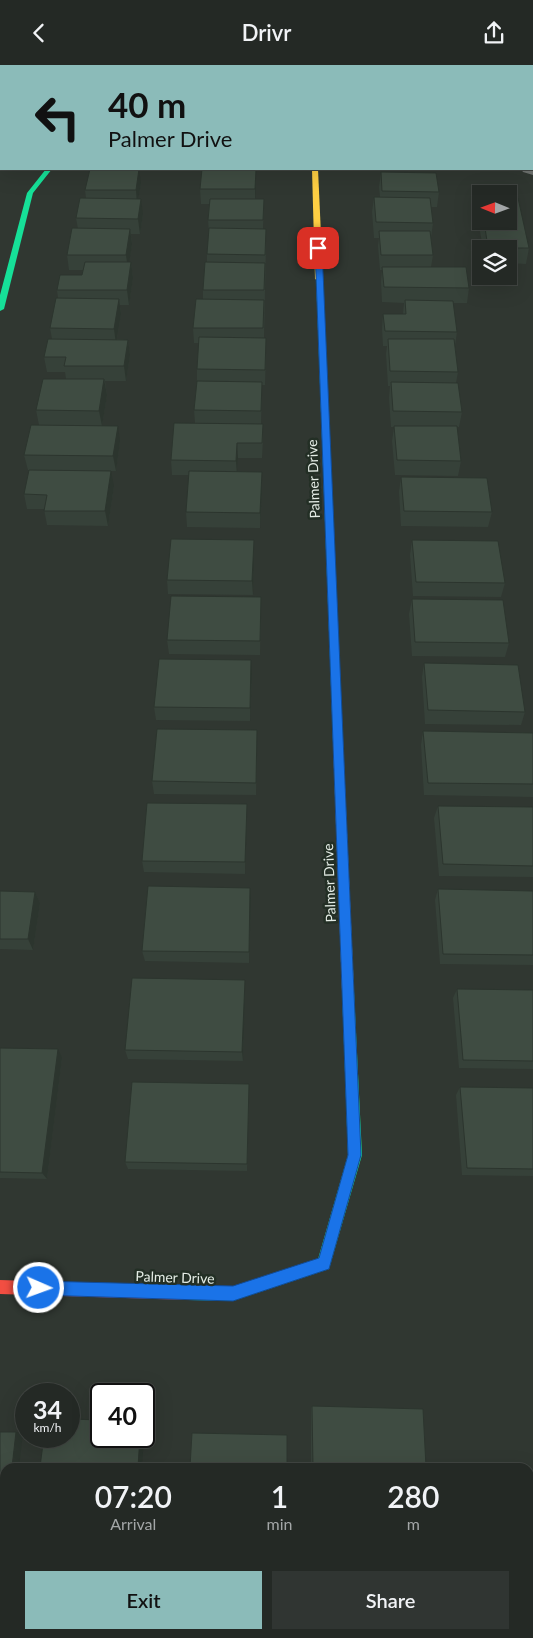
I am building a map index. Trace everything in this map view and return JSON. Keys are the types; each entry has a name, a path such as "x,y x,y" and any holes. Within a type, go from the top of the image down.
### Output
{"street":[{"path":"0,309 30,193 46,170"},
{"name":"Palmer Drive","path":"0,1287 233,1293 324,1264 355,1155 315,170"}],"building":[{"path":"90,170 139,170 136,190 85,190"},
{"path":"202,170 256,170 255,189 200,189"},
{"path":"381,172 436,173 439,192 382,191"},
{"path":"374,197 430,198 433,223 376,222"},
{"path":"80,198 141,199 138,219 76,218"},
{"path":"518,198 529,248 517,248 517,240 487,240 485,230 518,230"},
{"path":"210,199 264,199 263,220 208,220"},
{"path":"72,228 130,229 126,255 67,255"},
{"path":"209,228 266,229 265,255 207,254"},
{"path":"379,231 430,231 433,255 381,255"},
{"path":"85,262 131,262 127,290 57,290 60,275 82,275"},
{"path":"205,262 265,263 264,290 203,290"},
{"path":"382,267 466,267 469,288 384,287"},
{"path":"56,298 119,299 114,329 50,328"},
{"path":"196,299 264,300 263,328 193,328"},
{"path":"405,300 453,301 457,332 385,331 383,314 406,314"},
{"path":"199,337 266,338 265,370 197,369"},
{"path":"48,339 128,340 124,366 64,366 66,357 44,357"},
{"path":"388,339 454,339 458,372 390,371"},
{"path":"43,379 104,379 99,411 36,410"},
{"path":"197,381 262,382 261,411 194,410"},
{"path":"391,382 458,383 462,412 393,411"},
{"path":"174,423 263,424 262,443 237,443 236,461 171,460"},
{"path":"31,425 118,426 113,456 24,455"},
{"path":"394,426 457,426 461,461 397,460"},
{"path":"29,470 111,471 105,511 44,511 47,495 24,494"},
{"path":"189,471 262,472 260,513 186,512"},
{"path":"401,477 487,478 492,512 404,511"},
{"path":"171,539 254,540 252,581 167,580"},
{"path":"412,540 498,541 505,583 416,582"},
{"path":"171,596 261,597 260,641 167,640"},
{"path":"412,599 503,600 509,643 415,642"},
{"path":"159,659 251,660 250,708 154,707"},
{"path":"424,663 518,665 525,712 428,710"},
{"path":"157,729 257,730 256,783 152,781"},
{"path":"423,731 533,733 533,784 428,783"},
{"path":"147,803 247,804 245,862 142,861"},
{"path":"438,806 533,807 533,866 443,864"},
{"path":"148,886 250,888 249,952 142,951"},
{"path":"438,889 533,891 533,955 443,954"},
{"path":"0,891 35,892 28,939 0,939"},
{"path":"132,978 245,980 242,1052 125,1050"},
{"path":"457,989 533,990 533,1061 463,1060"},
{"path":"0,1048 58,1049 42,1173 0,1172"},
{"path":"132,1082 249,1084 247,1164 125,1162"},
{"path":"460,1087 533,1088 533,1169 467,1168"},
{"path":"312,1406 423,1409 426,1463 313,1463"},
{"path":"80,1419 90,1420 90,1448 139,1448 138,1463 41,1463 42,1448 80,1448"},
{"path":"0,1432 15,1432 12,1463 0,1463"},
{"path":"192,1433 287,1435 287,1463 190,1463"}],"traffic: fast":[{"path":"0,309 30,193 48,170"},
{"path":"319,279 338,742"},
{"path":"188,1293 233,1294 324,1264 355,1155 348,991"}],"traffic: slow":[{"path":"315,170 319,279"},
{"path":"338,742 348,991"}],"traffic: jam":[{"path":"0,1287 188,1293"}],"route":[{"path":"39,1288 233,1293 324,1264 355,1155 318,248"}]}
